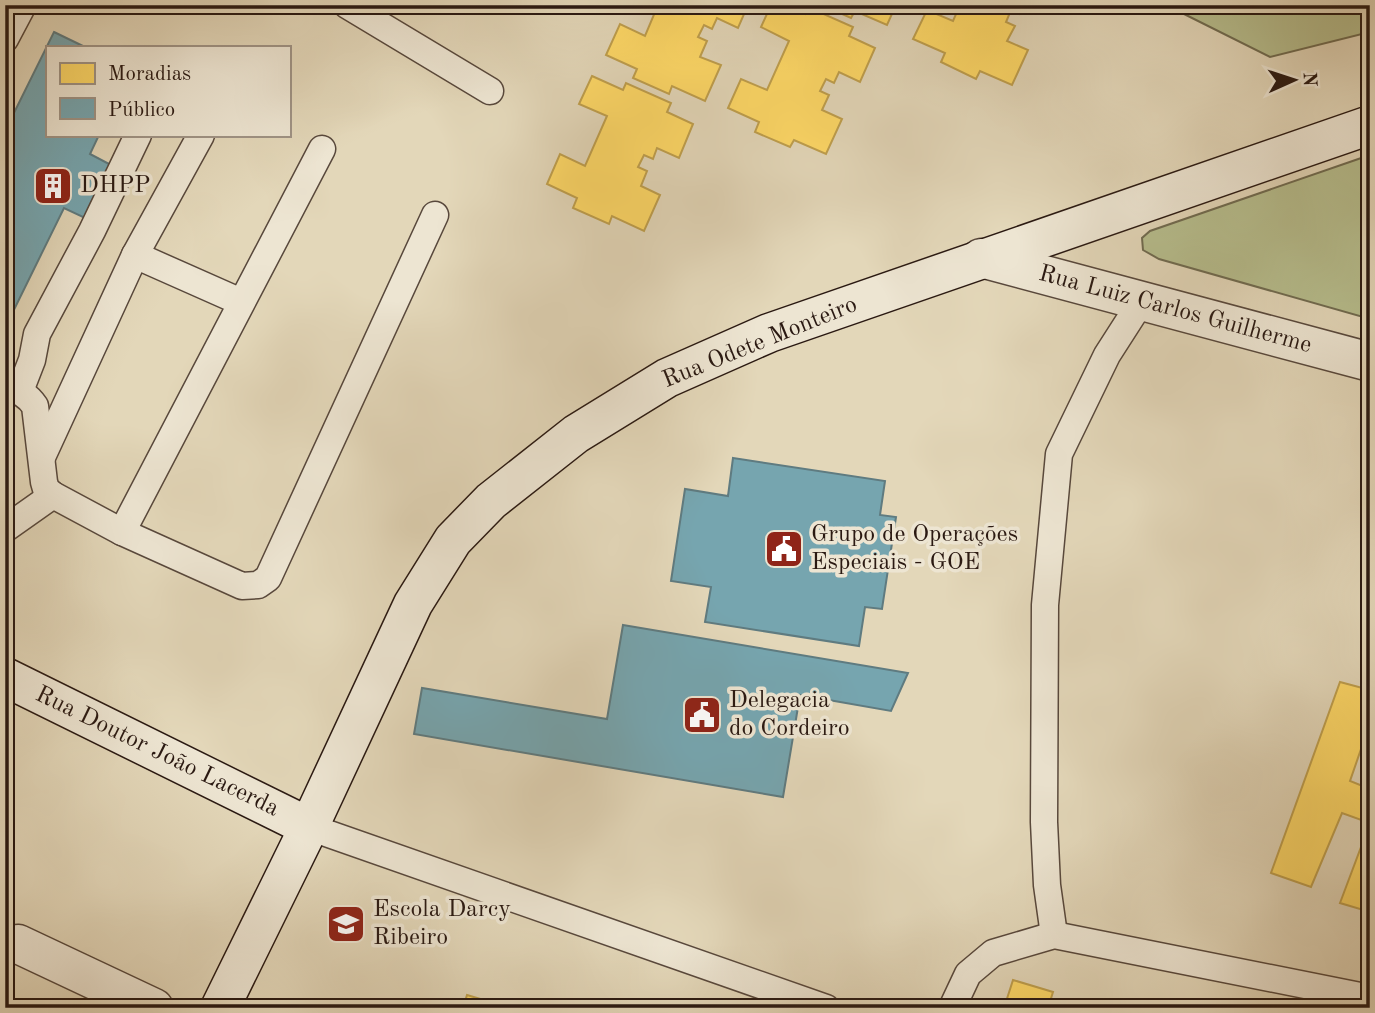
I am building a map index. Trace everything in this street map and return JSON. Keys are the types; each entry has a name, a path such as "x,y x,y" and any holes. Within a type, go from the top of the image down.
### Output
{"main road":[{"name":"Rua Odete Monteiro","path":"220,1008 309,827 413,604 453,540 491,501 576,434 667,378 769,333 1370,125"},
{"name":"Rua Luiz Carlos Guilherme","path":"981,258 1370,362"},
{"name":"Rua Doutor João Lacerda","path":"5,677 309,827"},
{"path":"18,944 154,1008"}],"lane":[{"path":"5,39 23,5"},
{"path":"347,5 490,91"},
{"path":"138,136 92,231 37,334 32,360 13,389 30,398 35,406 44,482 53,495 122,532 242,586 258,585 268,578 435,215"},
{"path":"41,458 135,255 200,136"},
{"path":"122,532 322,149"},
{"path":"135,255 241,302"},
{"path":"1054,935 1047,885 1044,822 1045,619 1059,454 1107,355 1142,302"},
{"path":"5,529 53,495"},
{"path":"309,827 826,1008"},
{"path":"952,1008 968,974 993,953 1054,935 1370,998"}],"green space":[{"path":"1166,5 1370,5 1370,32 1270,57"},
{"path":"1370,155 1370,319 1159,259 1143,250 1142,238 1150,231"}],"building: Moradias":[{"path":"658,5 748,5 738,28 717,18 712,29 704,25 698,37 707,41 700,57 721,65 705,101 672,86 669,94 633,78 637,69 606,55 620,24 645,36"},
{"path":"771,5 785,5 805,14 808,7 853,27 849,36 875,48 860,82 839,72 834,83 826,79 820,91 829,95 822,110 842,119 826,154 794,140 790,147 755,132 759,122 728,108 741,79 767,90 789,41 761,27"},
{"path":"822,5 896,5 887,25 855,11 851,18"},
{"path":"960,5 1024,5 1019,14 1011,10 1006,22 1015,26 1007,41 1028,50 1012,85 980,71 976,79 941,62 945,53 913,39 927,10 953,21"},
{"path":"592,76 623,90 626,83 671,103 667,112 693,124 679,158 657,148 653,159 644,155 638,167 647,171 641,186 660,195 644,231 612,216 609,224 573,208 577,198 547,184 560,154 585,166 607,116 579,104"},
{"path":"1340,682 1370,690 1370,723 1350,781 1370,789 1370,823 1342,813 1311,887 1271,873"},
{"path":"1370,823 1370,912 1340,903"},
{"path":"1013,980 1053,992 1048,1008 1004,1008"},
{"path":"467,995 507,1007 463,1008"}],"building: Público":[{"name":"DHPP","path":"54,32 83,46 47,46"},
{"name":"DHPP","path":"46,48 46,136 99,136 90,154 111,165 85,218 64,208 5,328 5,131"},
{"name":"Grupo de Operações Especiais - GOE","path":"733,458 885,481 880,515 896,517 882,609 865,607 859,646 705,622 711,587 671,581 685,489 728,496"},
{"name":"Delegacia do Cordeiro","path":"623,625 908,673 891,711 800,695 783,797 414,734 422,688 607,719"}],"place":[{"name":"DHPP","path":"53,186"},
{"name":"Grupo de Operações Especiais - GOE","path":"784,549"},
{"name":"Delegacia do Cordeiro","path":"702,715"},
{"name":"Escola Darcy Ribeiro","path":"346,924"}]}
